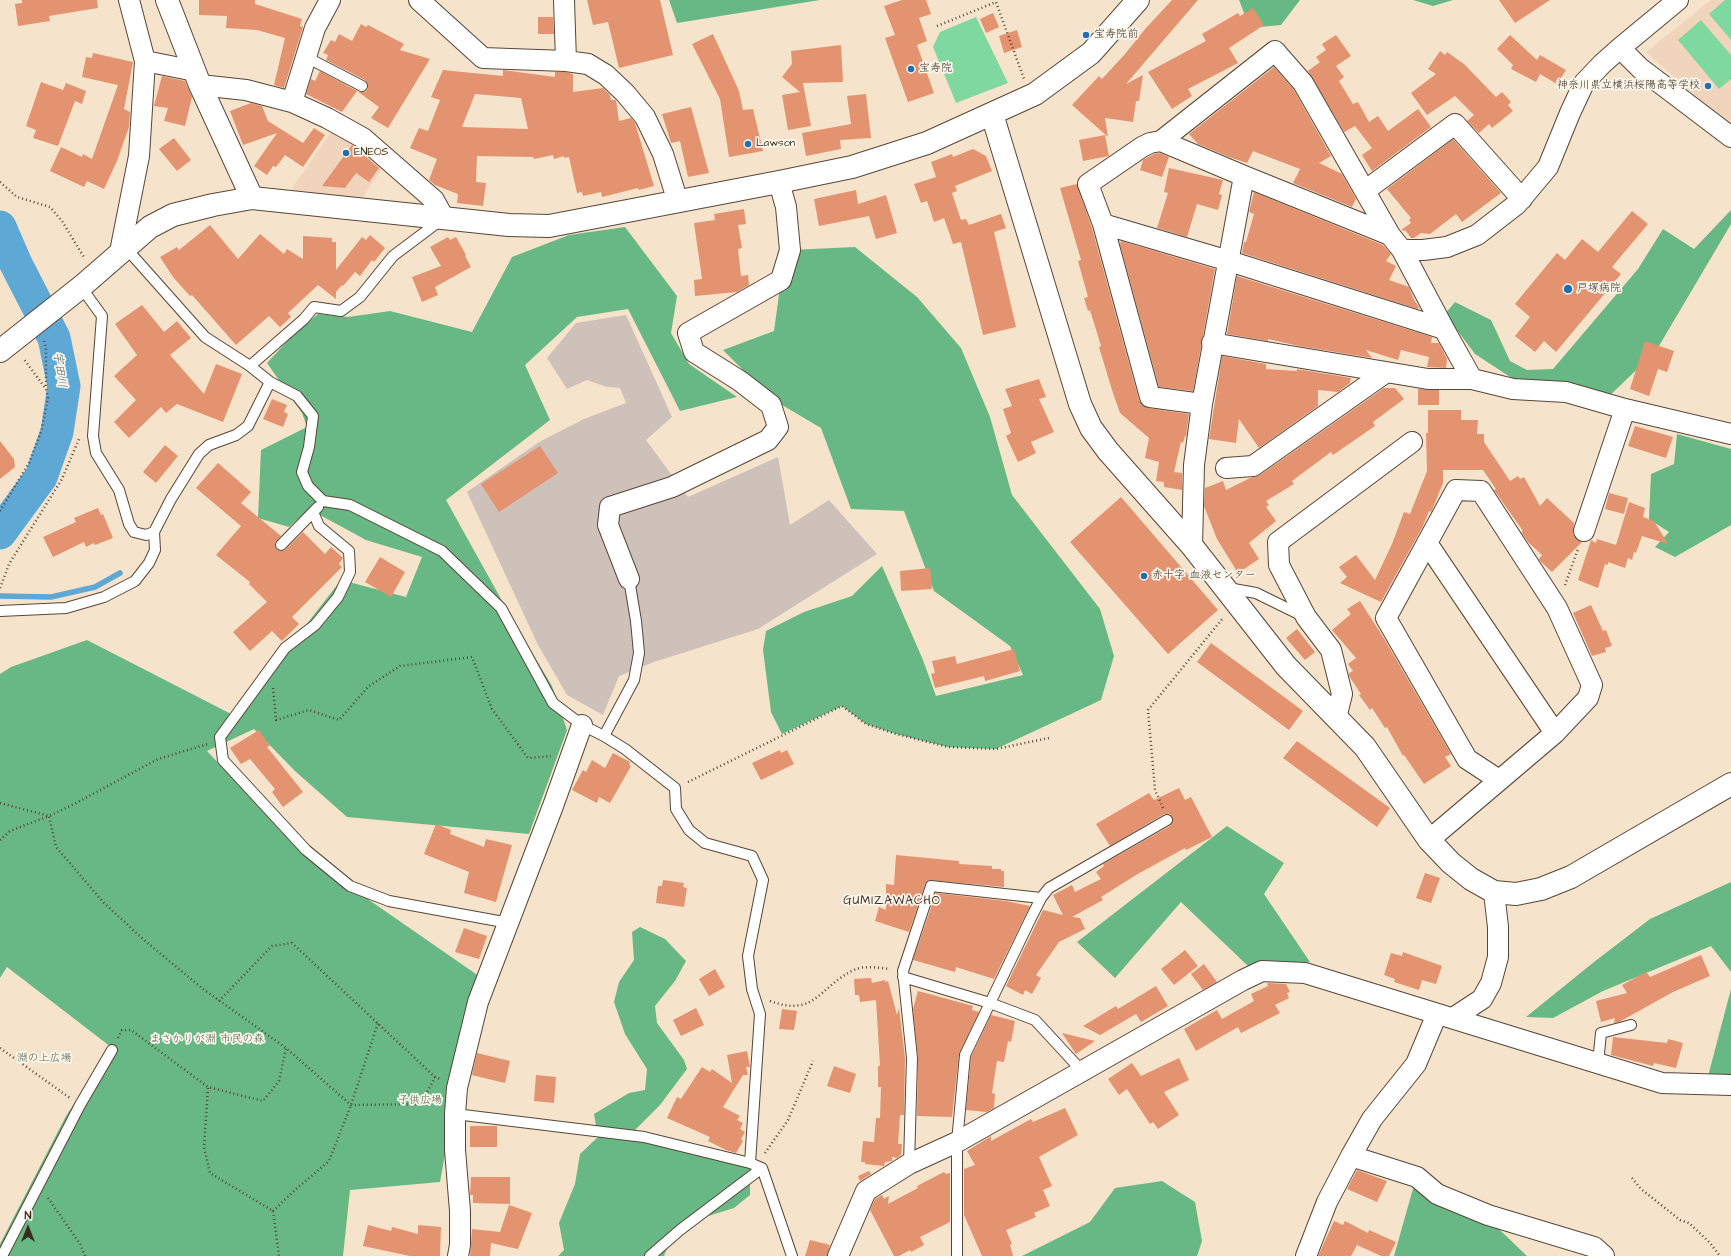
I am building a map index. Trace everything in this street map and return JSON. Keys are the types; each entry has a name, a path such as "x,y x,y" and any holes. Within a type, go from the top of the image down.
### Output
{"street":[{"path":"122,250 139,156 145,61 129,0"},
{"path":"167,0 197,78 252,198"},
{"path":"292,102 315,28 330,0"},
{"path":"418,0 483,58 566,61 588,64 606,75 625,93 645,117 663,154 678,202"},
{"path":"564,0 566,61"},
{"path":"17,337 81,286 150,227 173,215 213,205 252,198 509,225 549,226 852,167 896,154 927,143 1031,96 1091,53 1138,0"},
{"path":"1402,250 1422,250 1447,247 1477,235 1522,199 1548,168 1584,83 1620,48 1678,0"},
{"path":"1620,48 1640,68 1731,137"},
{"path":"1202,404 1150,397 1103,224 1088,184 1142,147 1150,143 1161,141 1275,51 1303,83 1366,190 1390,235 1402,250 1472,380"},
{"path":"145,61 197,78 292,102 327,118 363,138 434,200 444,218"},
{"path":"992,114 1080,404 1091,428 1108,451 1192,546 1286,666 1364,747 1429,840 1456,867 1471,879 1494,892 1516,894 1541,890 1571,877 1731,784"},
{"path":"1366,190 1455,124 1522,199"},
{"path":"1161,141 1390,235"},
{"path":"1192,546 1194,465 1202,404 1212,343 1229,261 1244,176"},
{"path":"629,579 608,524 610,507 672,487 768,440 778,427 771,405 740,381 694,352 688,332 782,280 790,250 786,207 779,182"},
{"path":"1103,224 1229,261 1444,329"},
{"path":"1212,343 1428,379 1472,380 1513,389 1566,392 1625,410 1731,434"},
{"path":"1226,468 1253,466 1385,373"},
{"path":"1584,531 1625,410"},
{"path":"1336,718 1342,694 1331,650 1306,617 1279,565 1278,542 1412,442"},
{"path":"1429,840 1555,733 1588,698 1592,685 1557,608 1481,491 1456,490 1386,618 1467,759 1499,780"},
{"path":"1428,543 1555,733"},
{"path":"458,1256 460,1245 460,1211 455,1150 457,1088 478,1002 509,923 582,725"},
{"path":"1306,1256 1327,1202 1372,1119 1416,1064 1445,1016 1482,999 1491,983 1498,957 1498,927 1494,892"},
{"path":"838,1256 866,1190 909,1164 957,1142 1262,971 1305,973 1662,1083 1731,1085"},
{"path":"1351,1156 1417,1177 1437,1194 1488,1215 1594,1246 1604,1256"}],"lane":[{"path":"306,57 362,86"},
{"path":"250,366 304,319 314,307 341,311 360,297 393,256 444,218"},
{"path":"122,250 205,337 250,366 270,382 297,396 314,416 309,447 302,472 308,486 323,501 350,505 442,551 501,608 553,703 582,725 604,736 675,788 676,809 689,830 705,843 752,856 763,880 748,956 754,995 760,1014 755,1165 792,1256"},
{"path":"81,286 102,316 93,436 96,453 119,490 129,524 134,532 146,535 154,532"},
{"path":"0,612 66,608 104,597 135,581 149,563 154,550 154,532 171,499 199,454 209,446 236,435 248,426 270,382"},
{"path":"282,544 323,501"},
{"path":"313,512 319,526 349,551 350,572 338,597 315,625 285,648 220,737 223,760 306,850 350,886 389,901 509,923"},
{"path":"604,736 634,680 639,653 636,621 629,579"},
{"path":"1230,594 1256,593 1306,617"},
{"path":"957,1256 957,1142 965,1055 990,1003 1041,898 1049,888 1167,820"},
{"path":"909,1164 912,1058 903,974 930,886 1041,898"},
{"path":"903,974 990,1003 1035,1020 1082,1071"},
{"path":"1598,1063 1601,1033 1631,1025"},
{"path":"2,1256 80,1105 112,1050"},
{"path":"455,1114 644,1137 755,1165"},
{"path":"650,1256 755,1165"}],"path":[{"path":"937,26 996,2 1031,96"},
{"path":"0,182 17,197 50,208 62,221 81,286"},
{"path":"0,511 29,463 41,432 48,398 46,389 46,347 42,337 17,337 46,389"},
{"path":"0,588 9,564 62,479 79,438"},
{"path":"1557,608 1584,531"},
{"path":"1167,820 1155,790 1148,710 1230,594"},
{"path":"265,675 272,687 276,720 309,710 339,720 368,686 400,666 472,657 492,709 528,758 571,753"},
{"path":"675,788 842,706 866,724 896,734 948,747 996,749 1049,738"},
{"path":"0,840 10,831 76,804 158,759 204,746 220,737"},
{"path":"0,803 49,816"},
{"path":"49,816 56,847 104,903 144,940 203,989 286,1048 351,1105 421,1104 435,1077"},
{"path":"219,1001 272,946 292,943 435,1077 457,1088"},
{"path":"754,995 780,1005 798,1007 807,1004 855,969 876,968 903,974"},
{"path":"273,1211 329,1161 351,1105 378,1023"},
{"path":"112,1050 122,1030 132,1030 208,1087 263,1101 279,1081 286,1048"},
{"path":"0,1048 80,1105"},
{"path":"755,1165 771,1147 788,1120 813,1061"},
{"path":"208,1087 204,1147 210,1173 273,1211"},
{"path":"1632,1178 1641,1189 1680,1220 1689,1223 1710,1243 1720,1256"},
{"path":"35,1192 49,1199 80,1244 85,1256"},
{"path":"273,1211 279,1256"}],"shaded area":[{"name":"神奈川県立横浜桜陽高等学校","path":"1711,0 1731,0 1731,125 1723,120 1646,52"},
{"name":"ENEOS","path":"336,125 386,163 362,198 290,191"},
{"path":"626,315 672,417 646,440 688,497 778,457 790,525 829,500 877,554 758,629 654,662 619,676 603,715 567,695 538,645 467,492 539,442 584,419 626,403 620,388 607,387 587,380 567,389 547,358 576,323"}],"green space":[{"path":"669,0 820,0 677,23"},
{"path":"1239,0 1300,0 1281,25 1250,28"},
{"path":"1413,0 1453,0 1433,6"},
{"path":"1725,0 1731,0 1731,40 1709,14"},
{"path":"976,17 1008,83 956,103 933,47 940,32"},
{"path":"1701,20 1731,55 1731,79 1719,89 1678,40"},
{"path":"1731,210 1731,224 1656,351 1602,403 1518,382 1475,354 1445,314 1455,302 1491,320 1510,361 1527,370 1553,369 1638,269 1663,229 1694,249"},
{"name":"まさかりが淵 市民の森","path":"625,227 677,296 671,333 689,364 737,397 680,411 628,309 577,317 525,365 550,420 446,500 516,626 552,686 567,730 529,834 347,817 295,771 254,729 207,751 310,859 486,981 457,1088 440,1182 350,1190 343,1256 0,1255 0,1244 66,1116 111,1047 7,967 0,978 0,674 11,667 87,640 235,716 341,580 406,597 422,557 366,540 309,509 289,527 258,518 261,450 307,427 302,413 267,363 292,336 318,314 348,317 390,311 472,332 512,257 569,235"},
{"path":"855,247 917,297 961,348 990,417 1012,495 1100,609 1114,656 1101,700 996,749 948,747 896,734 866,724 842,706 782,734 771,712 763,650 766,631 804,612 852,596 882,566 923,660 936,696 1023,675 1010,646 934,591 904,511 851,509 821,428 772,399 723,350 774,331 781,280 790,250"},
{"path":"1677,434 1731,449 1731,525 1675,557 1655,547 1669,532 1649,519 1651,474 1674,464"},
{"path":"1227,826 1284,863 1264,894 1310,962 1248,966 1181,902 1115,978 1077,942"},
{"path":"1731,882 1731,972 1711,946 1603,991 1553,1018 1526,1017 1650,919"},
{"path":"640,927 665,939 686,961 675,981 655,1006 657,1023 684,1060 687,1069 660,1105 630,1135 750,1163 750,1195 734,1208 676,1226 664,1256 558,1256 564,1250 559,1223 575,1184 580,1154 598,1137 594,1114 629,1093 645,1090 647,1069 625,1034 614,1002 619,982 634,960 632,932"},
{"path":"1731,989 1731,1085 1707,1080"},
{"path":"1416,1178 1481,1212 1527,1256 1394,1256"},
{"path":"1162,1181 1195,1202 1202,1241 1197,1256 1022,1256 1090,1222 1115,1188"}],"building":[{"path":"22,0 97,0 98,8 49,16 50,21 18,26 15,4 22,3"},
{"path":"199,0 255,0 255,4 302,19 300,26 303,27 284,88 274,85 285,38 257,30 226,28 227,16 199,15"},
{"path":"587,0 660,0 673,55 619,68 608,22 593,25"},
{"name":"宝寿院","path":"902,0 926,0 931,14 919,18 927,41 917,45 934,93 908,102 885,38 895,35 884,6"},
{"path":"1172,0 1198,0 1126,84 1143,75 1139,101 1136,101 1133,122 1105,118 1108,137 1072,105 1099,76 1102,79"},
{"path":"1499,0 1550,0 1515,23"},
{"path":"1253,8 1264,25 1229,48 1238,63 1188,89 1192,96 1172,109 1148,72 1206,41 1202,34 1238,13 1240,16"},
{"path":"993,13 999,27 986,33 980,19"},
{"path":"538,17 553,17 554,34 538,34"},
{"path":"361,24 366,27 368,25 404,44 400,50 430,59 388,128 371,118 379,107 357,91 342,112 306,94 311,79 315,81 320,71 359,92 365,92 368,89 368,85 365,80 326,60 328,55 323,53 331,40 335,42 339,34 352,41"},
{"path":"1017,30 1022,47 1004,53 999,36"},
{"path":"713,34 739,91 743,110 753,109 763,151 729,157 720,99 692,44"},
{"path":"1336,35 1351,56 1336,66 1344,77 1339,81 1353,104 1358,102 1369,122 1378,116 1388,131 1418,109 1431,127 1372,171 1362,155 1372,148 1355,126 1344,132 1308,71 1320,62 1316,57 1326,50 1322,44"},
{"path":"1510,35 1537,60 1540,55 1566,70 1557,84 1540,74 1536,82 1511,69 1513,65 1497,49"},
{"path":"841,45 843,82 803,83 811,126 788,130 782,95 800,92 782,77 792,64 791,51"},
{"path":"1440,51 1445,55 1447,52 1464,64 1496,97 1502,92 1511,102 1508,105 1513,111 1492,128 1489,124 1479,133 1467,121 1474,115 1455,96 1427,115 1411,93 1436,74 1428,69"},
{"path":"93,53 133,62 124,109 130,112 129,127 117,161 104,189 87,181 84,187 50,171 61,147 82,157 83,154 92,159 118,85 82,77 86,57 92,58"},
{"path":"1274,67 1294,90 1331,156 1319,163 1342,174 1356,199 1352,207 1293,183 1300,169 1253,151 1247,163 1198,144 1189,134"},
{"path":"443,70 503,76 503,70 555,77 555,72 573,74 573,92 603,88 610,95 611,100 616,100 619,121 631,118 635,123 654,186 639,190 638,188 602,197 601,192 583,196 582,192 577,193 569,157 564,158 564,156 554,159 553,155 534,159 533,157 477,156 476,182 486,183 483,206 457,203 458,194 435,185 429,180 437,159 410,148 419,128 428,131 440,100 431,97","holes":["475,94 521,98 528,129 462,127"]},
{"path":"162,76 185,81 192,97 185,126 164,121 168,108 154,106"},
{"path":"41,82 63,90 66,83 86,91 82,104 75,101 58,146 33,138 36,130 26,126"},
{"path":"866,94 871,138 840,140 841,149 806,156 802,133 851,124 847,96"},
{"path":"251,103 262,106 268,121 303,143 314,128 325,135 303,167 285,155 276,167 273,166 267,175 254,166 277,133 243,145 230,111"},
{"path":"691,107 709,173 688,177 680,141 671,143 662,114"},
{"path":"1105,135 1109,156 1083,161 1079,140"},
{"path":"174,138 191,160 177,171 159,149"},
{"path":"1453,139 1501,193 1462,222 1456,214 1430,234 1421,233 1414,238 1411,238 1406,231 1401,230 1411,223 1409,220 1411,218 1387,189"},
{"path":"352,145 379,168 369,182 356,173 345,188 322,186"},
{"path":"973,149 986,156 992,171 955,186 957,191 952,193 961,220 966,219 969,225 1001,214 1006,228 994,232 1016,327 983,335 961,242 953,244 944,218 934,222 927,201 921,203 914,184 936,177 931,162 952,154 953,157"},
{"path":"1160,153 1169,157 1162,177 1140,170 1143,160 1154,154"},
{"path":"1169,168 1223,180 1219,194 1222,195 1218,210 1197,204 1187,237 1157,228 1168,193 1164,192"},
{"path":"1077,184 1092,228 1139,400 1143,406 1148,408 1189,414 1186,436 1183,443 1181,442 1174,472 1182,473 1182,490 1164,487 1164,482 1156,481 1159,462 1145,458 1149,438 1120,413 1112,390 1099,347 1101,346 1090,310 1088,311 1084,298 1088,297 1078,261 1081,260 1060,188"},
{"path":"856,190 858,204 886,195 897,233 876,239 869,216 819,226 814,199"},
{"path":"1254,192 1383,245 1391,254 1386,261 1396,266 1389,280 1409,287 1414,300 1419,307 1418,309 1242,253 1244,242 1246,242 1254,214 1249,212"},
{"path":"744,209 746,224 738,225 742,248 738,249 741,276 748,275 749,285 737,292 695,296 694,280 702,279 694,223 715,220 714,214"},
{"name":"戸塚病院","path":"1632,211 1648,224 1612,267 1621,274 1556,352 1544,341 1535,352 1515,336 1530,317 1515,304 1557,253 1565,260 1582,239 1598,252"},
{"path":"210,225 238,259 260,234 284,254 287,249 303,259 303,236 332,238 332,242 336,242 336,270 362,237 366,240 370,235 385,248 374,262 372,260 360,276 355,272 343,286 342,285 336,292 336,299 318,285 288,313 291,317 280,327 269,316 236,345 192,295 190,296 173,277 160,257 177,247 179,250"},
{"path":"448,237 450,240 456,237 471,267 435,287 438,295 422,302 412,277 441,266 430,247"},
{"path":"1121,241 1215,269 1193,391 1159,387 1120,244"},
{"path":"1237,276 1432,337 1431,343 1439,343 1447,359 1446,368 1427,367 1429,357 1401,350 1398,360 1366,350 1372,358 1299,346 1268,339 1268,341 1227,334"},
{"path":"142,305 164,332 177,321 191,338 170,355 204,394 216,364 242,374 223,422 177,404 166,413 161,407 129,438 114,422 136,400 114,376 137,355 115,324"},
{"path":"1645,341 1674,351 1667,372 1658,369 1649,396 1630,389"},
{"path":"1222,356 1266,364 1266,369 1297,371 1297,369 1351,378 1350,383 1338,392 1318,390 1318,406 1259,448 1239,419 1236,443 1209,439"},
{"path":"1039,379 1046,397 1039,399 1054,432 1031,442 1036,453 1018,462 1006,436 1011,433 1003,409 1012,406 1005,389"},
{"path":"1384,388 1395,388 1404,399 1373,422 1375,426 1333,455 1331,452 1292,481 1294,484 1266,501 1269,505 1266,507 1276,521 1249,543 1259,559 1238,573 1217,539 1204,506 1205,488 1223,481 1226,490 1250,478 1260,475"},
{"path":"1418,389 1439,390 1439,405 1418,405"},
{"path":"272,399 287,405 284,412 288,414 283,427 263,419"},
{"path":"1428,410 1461,410 1461,420 1478,420 1477,434 1484,434 1484,442 1510,481 1518,476 1520,479 1524,477 1540,506 1547,498 1574,523 1573,534 1576,539 1582,542 1552,572 1539,560 1542,555 1528,542 1521,532 1523,531 1494,490 1496,489 1483,470 1443,470 1443,483 1432,510 1431,512 1429,511 1423,526 1381,602 1340,583 1347,577 1339,567 1356,555 1375,580 1392,544 1404,512 1410,514 1427,471 1426,433 1428,433"},
{"path":"1635,426 1673,437 1666,458 1628,446"},
{"path":"0,441 14,459 15,467 0,479"},
{"path":"165,445 178,456 156,483 143,472"},
{"path":"540,446 558,473 499,512 481,484"},
{"path":"218,463 251,492 241,503 281,536 275,543 277,550 285,550 303,532 325,554 331,547 343,558 339,564 342,567 292,617 299,624 282,641 272,631 250,651 233,632 267,602 249,584 250,582 216,555 241,526 196,488"},
{"path":"1609,493 1628,498 1624,514 1605,509"},
{"name":"赤十字 血液センター","path":"1121,497 1218,610 1168,654 1070,542"},
{"path":"1629,502 1645,508 1643,517 1654,521 1668,544 1642,536 1636,553 1634,552 1632,560 1628,558 1625,568 1608,562 1608,565 1605,564 1598,588 1578,580 1591,540 1596,543 1597,539 1616,545"},
{"path":"98,508 101,515 103,514 113,538 95,545 94,543 86,547 84,542 53,557 43,537 76,522 74,518"},
{"path":"380,557 405,572 391,597 365,582"},
{"path":"930,568 932,589 901,591 900,571"},
{"path":"1360,601 1385,640 1451,754 1445,757 1451,766 1424,784 1404,755 1403,756 1387,727 1385,728 1372,708 1370,710 1359,695 1361,694 1349,676 1349,673 1353,671 1348,664 1356,658 1332,630 1351,614 1347,609"},
{"path":"1591,605 1603,631 1606,630 1612,646 1605,648 1606,652 1592,656 1573,613"},
{"path":"1297,629 1315,652 1305,660 1286,638"},
{"path":"1211,643 1303,711 1289,730 1197,662"},
{"path":"1014,649 1020,671 985,681 984,676 935,688 931,674 935,673 932,661 955,656 957,664"},
{"path":"259,730 270,746 267,747 303,792 283,807 272,792 275,789 250,759 241,764 230,748"},
{"path":"1297,741 1390,808 1377,827 1283,758"},
{"path":"780,750 781,753 787,750 794,764 761,780 752,763"},
{"path":"613,753 630,762 629,765 631,766 610,803 599,797 597,803 572,790 583,770 586,772 592,760 605,768"},
{"path":"1179,788 1185,800 1191,797 1212,837 1186,850 1185,848 1136,875 1101,897 1103,900 1072,917 1080,918 1085,929 1059,942 1036,975 1041,978 1032,994 1025,990 1023,995 1006,986 1043,910 1063,915 1053,895 1072,885 1075,892 1101,879 1096,872 1104,866 1103,864 1170,826 1173,820 1170,814 1164,814 1110,846 1096,824 1149,793 1154,800"},
{"path":"436,824 451,830 450,834 484,847 486,839 512,845 496,902 464,893 469,872 424,854"},
{"path":"896,855 959,861 959,864 992,866 992,869 1001,869 1001,871 1004,871 1004,887 928,880 925,884 909,932 875,921 879,907 886,910 886,884 894,885"},
{"path":"1425,873 1440,878 1431,903 1416,898"},
{"path":"663,880 684,883 683,887 687,888 684,907 656,903 658,886 662,886"},
{"path":"936,893 1006,901 1030,906 994,979 956,967 955,972 913,960"},
{"path":"464,928 487,936 479,959 455,952"},
{"path":"1185,950 1198,966 1174,985 1161,969"},
{"path":"1403,952 1442,966 1436,984 1422,980 1419,990 1394,982 1395,979 1384,975 1391,953 1402,956"},
{"path":"1701,955 1710,976 1673,992 1619,1022 1614,1023 1615,1018 1601,1022 1596,1001 1627,993 1622,985 1646,972 1650,977"},
{"path":"1204,964 1217,982 1203,990 1191,974"},
{"path":"715,969 725,987 709,996 699,979"},
{"path":"871,978 872,983 885,980 885,982 888,981 897,1015 899,1008 905,1058 904,1115 900,1115 898,1144 902,1144 901,1155 897,1158 892,1157 892,1161 885,1162 884,1166 865,1164 865,1162 861,1162 863,1141 874,1142 876,1118 880,1118 881,1087 878,1087 878,1066 880,1066 876,1000 860,1002 859,995 855,995 854,979"},
{"path":"1268,983 1286,984 1290,992 1287,993 1289,998 1275,1005 1280,1013 1241,1033 1238,1027 1196,1051 1184,1029 1217,1010 1222,1019 1254,1001 1251,994 1268,986"},
{"path":"1156,986 1168,1006 1141,1022 1136,1014 1100,1035 1083,1026 1116,1006 1118,1009"},
{"path":"918,991 973,1006 972,1010 979,1012 959,1054 952,1117 917,1116 918,1058 913,1009"},
{"path":"696,1008 704,1025 681,1036 673,1020"},
{"path":"782,1009 797,1011 794,1030 779,1029"},
{"path":"991,1015 1015,1021 1011,1042 1008,1041 1004,1062 997,1061 992,1093 995,1094 994,1108 987,1112 966,1110 971,1057"},
{"path":"1062,1033 1095,1041 1076,1054"},
{"path":"1613,1037 1667,1043 1668,1039 1683,1043 1676,1068 1654,1063 1653,1066 1611,1055"},
{"path":"747,1051 750,1067 746,1067 748,1075 743,1075 723,1107 740,1116 737,1120 743,1123 740,1129 745,1132 741,1139 743,1141 736,1153 708,1141 710,1137 667,1118 677,1097 681,1099 702,1067 710,1072 712,1069 732,1083 727,1055"},
{"path":"477,1053 510,1061 505,1083 472,1075"},
{"path":"1179,1058 1189,1080 1164,1092 1179,1115 1158,1129 1153,1122 1150,1124 1127,1089 1119,1095 1108,1079 1132,1063 1141,1076"},
{"path":"834,1066 856,1074 850,1093 827,1086"},
{"path":"536,1075 556,1077 554,1103 534,1101"},
{"path":"1065,1108 1078,1135 1039,1157 1052,1186 1043,1190 1050,1206 1034,1213 1036,1217 1006,1230 1012,1244 1010,1245 1013,1256 982,1256 964,1215 964,1169 975,1165 967,1151 991,1136 991,1141 1031,1119 1033,1122"},
{"path":"470,1126 497,1126 497,1147 470,1147"},
{"path":"1357,1170 1387,1181 1377,1202 1347,1189"},
{"path":"869,1171 871,1174 860,1181 858,1176"},
{"path":"944,1172 946,1174 950,1173 950,1222 920,1237 924,1245 911,1252 910,1250 899,1256 894,1256 870,1210 875,1199 882,1195 884,1199 889,1196 888,1204 918,1188 917,1186"},
{"path":"471,1177 510,1177 510,1204 473,1203 473,1195 470,1195"},
{"path":"509,1205 532,1213 518,1249 491,1243 490,1256 470,1256 472,1229 500,1232"},
{"path":"1334,1221 1343,1225 1345,1221 1368,1233 1369,1230 1396,1242 1389,1256 1381,1256 1357,1245 1351,1256 1318,1256"},
{"path":"368,1225 391,1231 392,1227 418,1234 418,1225 441,1227 440,1256 410,1256 363,1246"},
{"path":"810,1240 830,1245 827,1256 805,1256"}],"waterway":[{"name":"宇田川","path":"0,227 16,264 54,338 64,386 57,432 41,477 0,533"},
{"path":"0,596 51,597 95,587 120,573"}],"place":[{"name":"宝寿院前","path":"1086,35"},
{"name":"宝寿院","path":"911,69"},
{"name":"神奈川県立横浜桜陽高等学校","path":"1708,86"},
{"name":"Lawson","path":"748,144"},
{"name":"ENEOS","path":"346,153"},
{"name":"戸塚病院","path":"1568,289"},
{"name":"赤十字 血液センター","path":"1144,576"}],"district":[{"name":"GUMIZAWACHO","path":"892,901"}],"park label":[{"name":"淵の上広場","path":"44,1059"},
{"name":"子供広場","path":"420,1101"}]}
